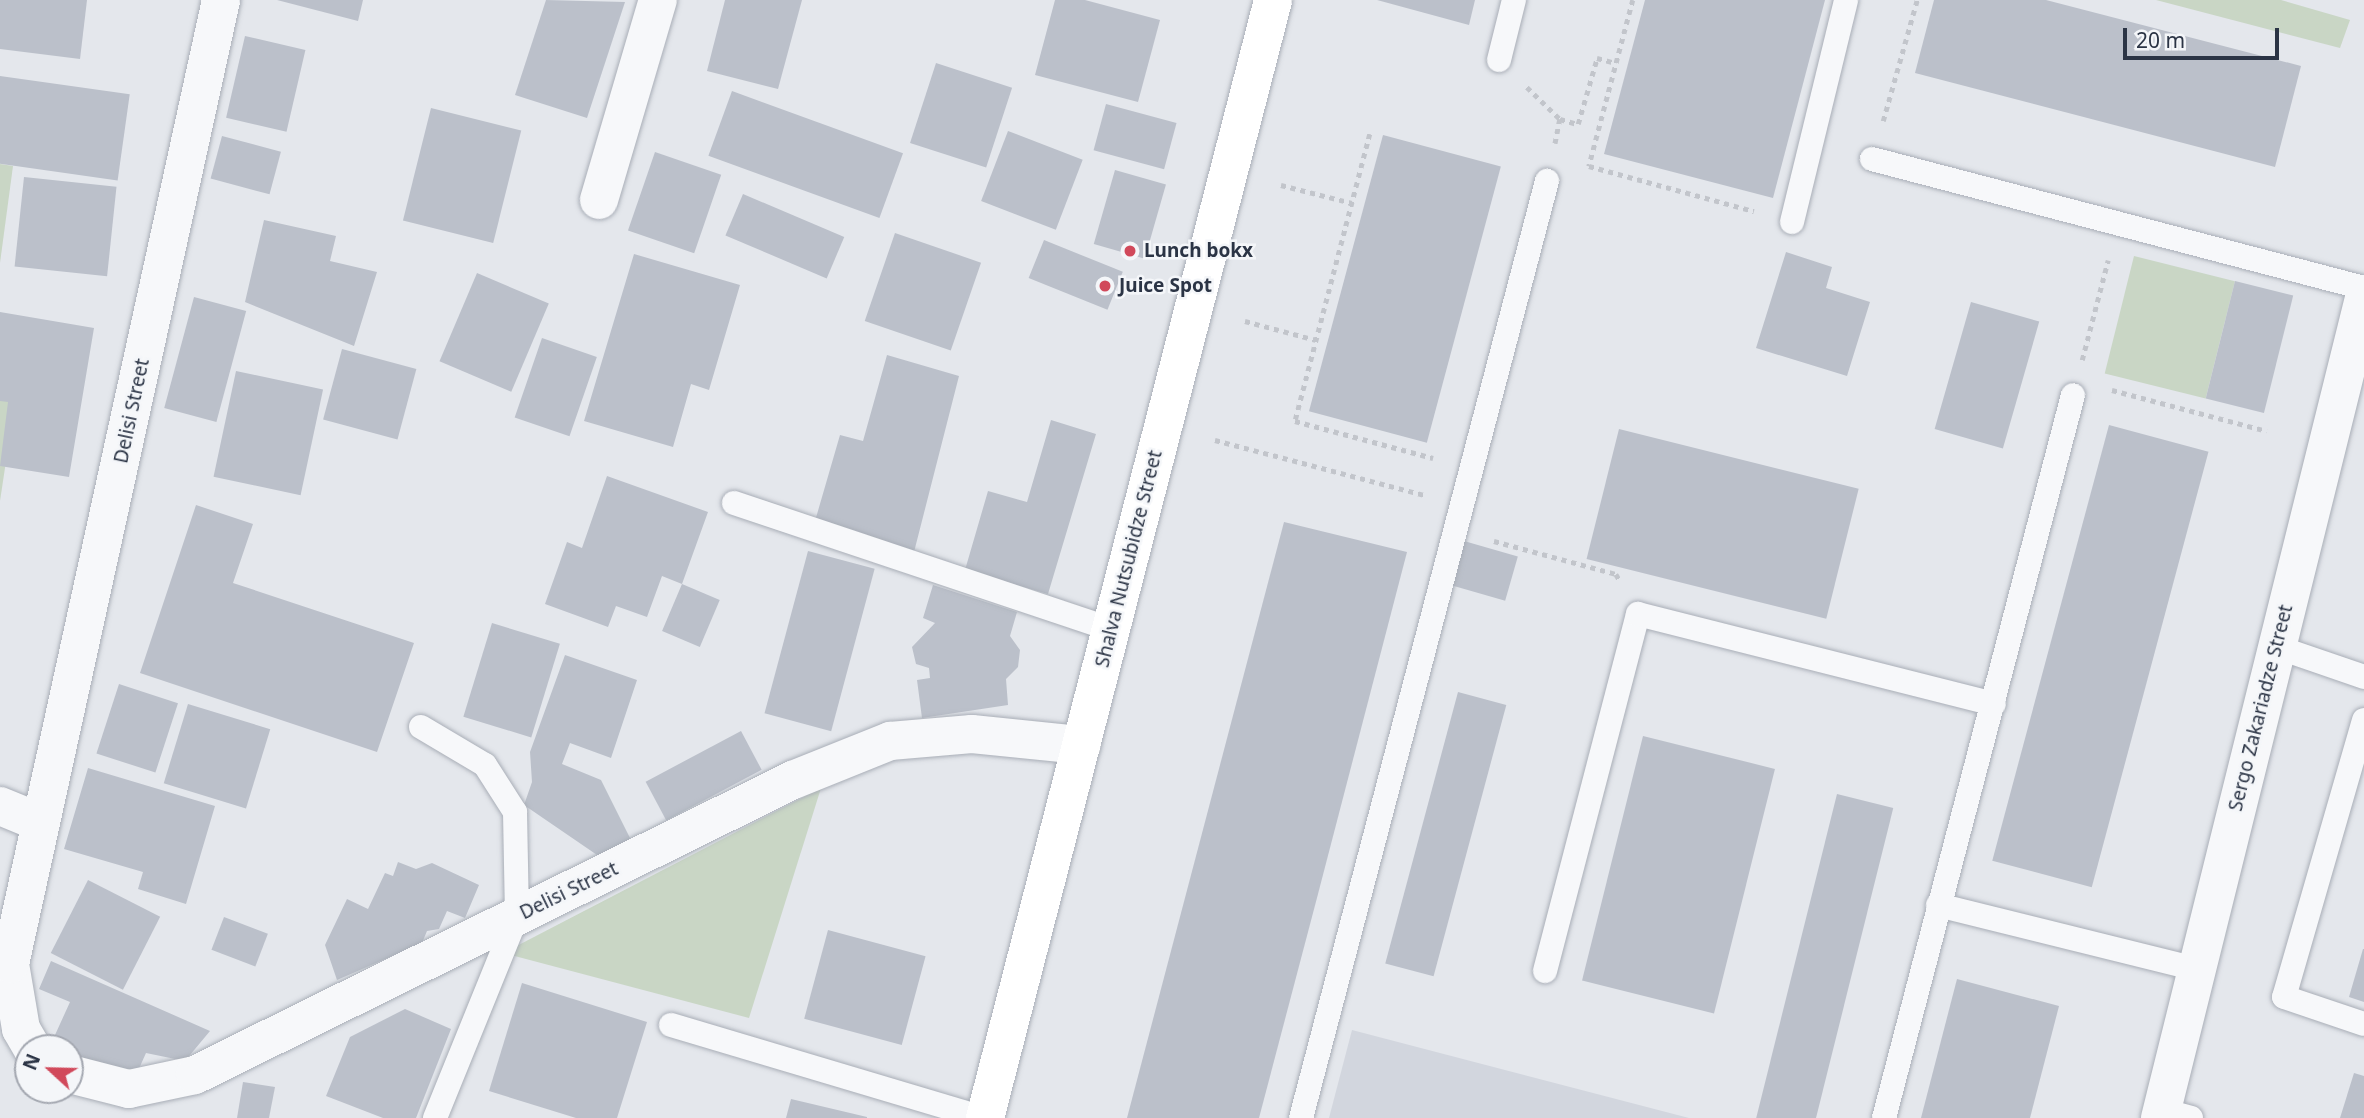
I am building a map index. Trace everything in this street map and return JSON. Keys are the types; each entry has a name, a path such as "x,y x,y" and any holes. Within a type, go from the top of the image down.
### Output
{"main road":[{"name":"Shalva Nutsubidze Street","path":"984,1118 1273,0"}],"street":[{"name":"Delisi Street","path":"24,1034 10,964 221,0"},
{"path":"599,200 658,0"},
{"name":"Sergo Zakariadze Street","path":"2171,1115 2197,969 2364,298"},
{"name":"Delisi Street","path":"84,1078 129,1089 195,1075 793,780 890,741 972,734 1080,745"},
{"path":"0,806 39,822"}],"lane":[{"path":"1499,60 1514,0"},
{"path":"1792,222 1846,0"},
{"path":"1872,159 2364,288"},
{"path":"1301,1118 1547,181"},
{"path":"1884,1118 2075,388"},
{"path":"734,503 1111,629"},
{"path":"1545,971 1638,614 1994,704"},
{"path":"2277,647 2364,677"},
{"path":"2364,720 2284,997 2364,1024"},
{"path":"421,727 485,765 515,812 517,916 435,1118"},
{"path":"1938,905 2197,969"},
{"path":"671,1025 984,1118"}],"path":[{"path":"1633,0 1589,166 1792,222"},
{"path":"1872,159 1917,0"},
{"path":"1499,60 1560,119 1578,124 1597,58 1616,63"},
{"path":"1547,181 1560,119"},
{"path":"1370,134 1295,421 1471,468"},
{"path":"1281,185 1352,203"},
{"path":"2117,225 2075,388 2267,431"},
{"path":"1245,321 1316,340"},
{"path":"1215,440 1462,505"},
{"path":"1455,531 1616,574 1638,614"}],"shaded area":[{"path":"1352,1030 1689,1118 1329,1118"}],"green space":[{"path":"2156,0 2281,0 2350,20 2340,48"},
{"path":"0,164 13,166 0,263"},
{"path":"2134,256 2235,281 2206,399 2105,373"},
{"path":"0,393 16,395 0,501"},
{"path":"821,788 749,1018 503,953"}],"building":[{"path":"0,0 87,0 80,59 0,49"},
{"path":"277,0 363,0 358,21"},
{"path":"546,0 625,2 587,118 515,95"},
{"path":"725,0 802,0 778,89 707,71"},
{"path":"1055,0 1085,0 1160,20 1138,102 1035,75"},
{"path":"1377,0 1475,0 1469,25"},
{"path":"1645,0 1825,0 1773,198 1604,154"},
{"path":"1934,0 2046,0 2301,66 2275,167 1915,73"},
{"path":"245,36 305,50 287,132 226,118"},
{"path":"936,63 1012,88 986,168 910,143"},
{"path":"0,76 130,94 118,180 0,164"},
{"path":"732,91 903,153 879,218 708,156"},
{"path":"1106,104 1177,123 1164,169 1094,150"},
{"path":"431,108 521,130 493,243 403,221"},
{"path":"1008,131 1083,160 1056,230 981,201"},
{"path":"1383,135 1501,167 1427,443 1309,411"},
{"path":"222,136 281,152 270,194 211,179"},
{"path":"655,152 721,175 694,253 628,230"},
{"path":"1115,170 1166,185 1145,259 1094,244"},
{"path":"24,177 116,187 107,276 15,267"},
{"path":"743,194 844,237 827,278 725,235"},
{"path":"264,220 336,236 330,261 377,272 354,346 245,302"},
{"path":"895,233 981,263 951,351 865,321"},
{"path":"1044,240 1123,272 1107,310 1029,278"},
{"path":"1786,252 1832,267 1826,288 1870,302 1847,376 1756,348"},
{"path":"634,254 740,285 709,390 691,384 673,447 584,421"},
{"path":"477,273 549,303 511,392 439,361"},
{"path":"2235,281 2293,296 2264,413 2206,398"},
{"path":"194,297 246,311 216,422 164,408"},
{"path":"1971,302 2039,322 2003,448 1935,429"},
{"path":"0,312 94,328 69,477 0,466 8,402 0,401"},
{"path":"542,338 597,357 569,436 515,417"},
{"path":"342,349 416,369 397,439 323,420"},
{"path":"887,355 959,376 913,556 813,528 840,435 863,441"},
{"path":"236,371 323,390 301,495 214,477"},
{"path":"1051,420 1096,434 1048,594 965,570 988,491 1027,502"},
{"path":"2109,425 2208,452 2092,887 1992,861"},
{"path":"1619,429 1859,489 1826,619 1587,559"},
{"path":"607,476 708,512 682,584 662,576 647,617 616,606 608,627 545,604 567,542 582,548"},
{"path":"196,505 253,524 233,583 414,643 377,752 140,673"},
{"path":"1284,522 1407,552 1259,1118 1127,1118"},
{"path":"1464,541 1518,556 1505,601 1451,585"},
{"path":"808,551 875,569 831,731 765,713"},
{"path":"682,584 720,600 700,647 662,631"},
{"path":"933,585 1017,612 1010,636 1020,650 1018,667 1006,679 1008,705 922,718 917,680 930,678 929,668 916,664 912,647 935,623 923,618"},
{"path":"492,623 560,644 531,737 463,717"},
{"path":"565,655 637,680 611,758 570,743 562,764 601,780 632,842 600,857 524,805 532,782 530,752"},
{"path":"119,684 178,703 155,773 96,753"},
{"path":"1458,692 1506,705 1434,976 1385,963"},
{"path":"188,704 270,729 246,809 164,783"},
{"path":"741,731 762,770 666,821 646,782"},
{"path":"1643,736 1775,769 1714,1013 1582,981"},
{"path":"88,768 215,806 186,904 138,889 143,872 64,849"},
{"path":"1837,794 1893,808 1816,1118 1756,1118"},
{"path":"398,862 416,869 432,863 479,885 465,918 447,911 439,929 427,931 422,943 337,980 325,945 347,899 368,909 385,873 393,876"},
{"path":"88,880 160,917 123,990 51,953"},
{"path":"224,917 268,934 255,967 211,950"},
{"path":"828,930 926,956 902,1045 804,1019"},
{"path":"2364,949 2364,1002 2349,997"},
{"path":"51,961 210,1031 185,1061 146,1053 133,1082 84,1060 84,1034 55,1034 70,1002 39,989"},
{"path":"1957,979 2059,1006 2030,1118 1921,1118"},
{"path":"522,983 647,1022 617,1118 576,1118 489,1091"},
{"path":"405,1009 451,1029 416,1118 383,1118 326,1096 350,1037"},
{"path":"2354,1073 2364,1076 2364,1118 2340,1118"},
{"path":"243,1082 275,1087 269,1118 237,1118"},
{"path":"791,1099 867,1117 867,1118 786,1118"}],"place":[{"name":"Lunch bokx","path":"1130,251"},
{"name":"Juice Spot","path":"1105,286"}]}
